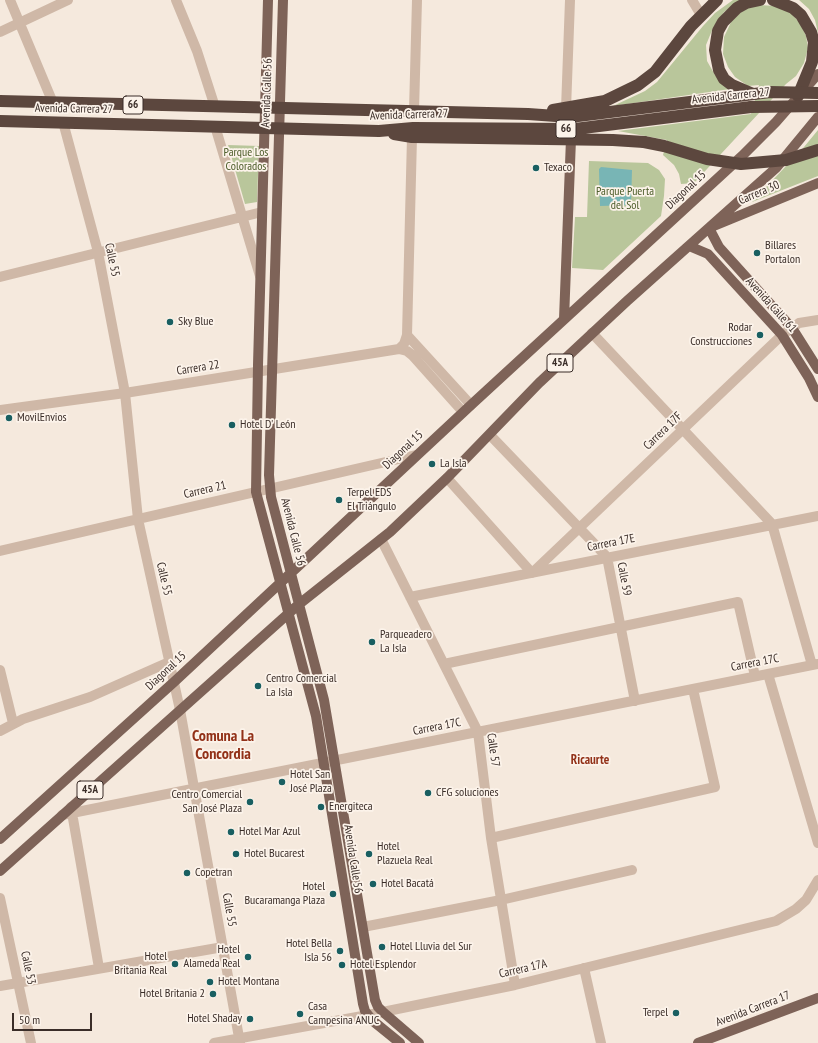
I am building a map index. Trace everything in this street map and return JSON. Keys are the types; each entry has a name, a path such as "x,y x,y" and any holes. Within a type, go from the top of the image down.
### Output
{"highway":[{"path":"528,114 566,109 605,101 638,85 661,64 701,16 717,0"},
{"path":"754,94 732,85 724,79 719,70 715,50 718,31 723,22 737,8 746,3 760,0"},
{"path":"773,0 793,8 801,15 811,32 814,42 812,62 798,96"},
{"name":"Avenida Carrera 27","path":"0,101 577,116 770,92 818,94"},
{"name":"Avenida Carrera 27","path":"0,121 379,131 413,128 585,128 751,107 818,106"},
{"path":"379,131 412,137 571,139 644,142 664,146 701,157 741,164 786,160 818,150"}],"main road":[{"name":"Avenida Calle 56","path":"268,0 256,492 288,614 314,702 363,1004 368,1015"},
{"name":"Avenida Calle 56","path":"283,0 270,489 274,513 324,700 375,1000 378,1007 383,1012 419,1043"},
{"name":"Diagonal 15","path":"0,839 174,682 416,455 750,148 818,74"},
{"name":"45A","path":"0,871 68,812 298,605 381,539 447,478 536,386 592,333 776,168 818,117"},
{"path":"564,319 571,139"},
{"name":"Carrera 30","path":"709,228 818,183"},
{"name":"Avenida Calle 61","path":"709,228 719,247 792,328 818,369"},
{"name":"Avenida Calle 61","path":"689,246 708,254 782,335 809,378 818,396"},
{"name":"Avenida Carrera 17","path":"698,1043 713,1041 818,998"},
{"path":"368,1015 400,1043"}],"street":[{"path":"10,0 53,103"},
{"path":"0,32 68,0"},
{"path":"176,0 197,51 215,107"},
{"path":"414,111 417,0"},
{"path":"566,109 570,0"},
{"path":"692,0 701,16"},
{"name":"Calle 55","path":"63,122 98,252 124,393 138,519 180,710 240,1041"},
{"path":"215,126 261,279"},
{"path":"398,349 404,344 407,335 412,137"},
{"path":"0,277 262,212"},
{"name":"Carrera 17F","path":"532,572 782,335 799,324 818,320"},
{"path":"592,333 772,524 815,664"},
{"path":"407,335 467,408"},
{"path":"398,349 407,351 412,355 467,408"},
{"name":"Carrera 22","path":"0,410 124,393 398,349"},
{"name":"Calle 59","path":"490,435 607,557 635,701"},
{"name":"Carrera 21","path":"0,551 416,455"},
{"path":"447,478 532,572"},
{"name":"Carrera 17E","path":"410,597 818,516"},
{"name":"Calle 57","path":"381,539 478,732 491,838 515,985"},
{"path":"444,664 738,602 755,676"},
{"path":"0,731 13,723 85,698 169,662"},
{"name":"Carrera 17C","path":"68,812 635,701 815,664"},
{"path":"0,670 13,723"},
{"path":"768,674 818,843"},
{"path":"491,838 715,787 693,689"},
{"path":"68,812 99,968"},
{"path":"363,926 501,900 632,870"},
{"name":"Carrera 17A","path":"214,1043 240,1041 515,985 776,921 796,909 806,900 818,880"},
{"name":"Calle 53","path":"0,898 31,1043"},
{"path":"0,986 223,947"},
{"path":"584,968 601,1043"}],"green space":[{"path":"733,0 740,0 724,12 713,28 706,45 707,61 715,75 730,89 613,106 645,91 657,82 715,13"},
{"path":"799,0 818,0 818,33 815,20 809,9"},
{"path":"759,5 776,6 790,12 800,23 806,36 808,48 804,63 796,76 786,84 694,183 681,184 679,174 674,165 663,155 667,140 618,131 751,114 759,85 748,86 735,77 728,67 723,54 724,37 732,20 745,9"},
{"path":"818,130 818,176 752,202 804,147"},
{"name":"Parque Los Colorados","path":"228,145 259,146 257,202 245,204"},
{"name":"Parque Puerta del Sol","path":"589,161 648,163 659,170 665,179 661,216 603,270 572,268 575,217 587,217"}],"water":[{"path":"601,167 632,170 631,205 600,206 599,169"}],"place":[{"name":"Texaco","path":"536,168"},
{"name":"Billares Portalon","path":"757,253"},
{"name":"Sky Blue","path":"170,322"},
{"name":"Rodar Construcciones","path":"760,335"},
{"name":"MovilEnvios","path":"9,418"},
{"name":"Hotel D' León","path":"232,425"},
{"name":"La Isla","path":"432,464"},
{"name":"Terpel EDS El Triángulo","path":"339,500"},
{"name":"Parqueadero La Isla","path":"372,642"},
{"name":"Centro Comercial La Isla","path":"258,686"},
{"name":"Hotel San José Plaza","path":"282,782"},
{"name":"CFG soluciones","path":"428,793"},
{"name":"Centro Comercial San José Plaza","path":"250,802"},
{"name":"Energiteca","path":"321,807"},
{"name":"Hotel Mar Azul","path":"231,832"},
{"name":"Hotel Bucarest","path":"236,854"},
{"name":"Hotel Plazuela Real","path":"369,854"},
{"name":"Copetran","path":"187,873"},
{"name":"Hotel Bacatá","path":"373,884"},
{"name":"Hotel Bucaramanga Plaza","path":"333,894"},
{"name":"Hotel Lluvia del Sur","path":"382,947"},
{"name":"Hotel Bella Isla 56","path":"340,951"},
{"name":"Hotel Alameda Real","path":"248,957"},
{"name":"Hotel Britania Real","path":"175,964"},
{"name":"Hotel Esplendor","path":"342,965"},
{"name":"Hotel Montana","path":"210,982"},
{"name":"Hotel Britania 2","path":"213,994"},
{"name":"Terpel","path":"676,1013"},
{"name":"Casa Campesina ANUC","path":"300,1014"},
{"name":"Hotel Shaday","path":"250,1019"}],"district":[{"name":"Comuna La Concordia","path":"223,745"},
{"name":"Ricaurte","path":"590,760"}]}
